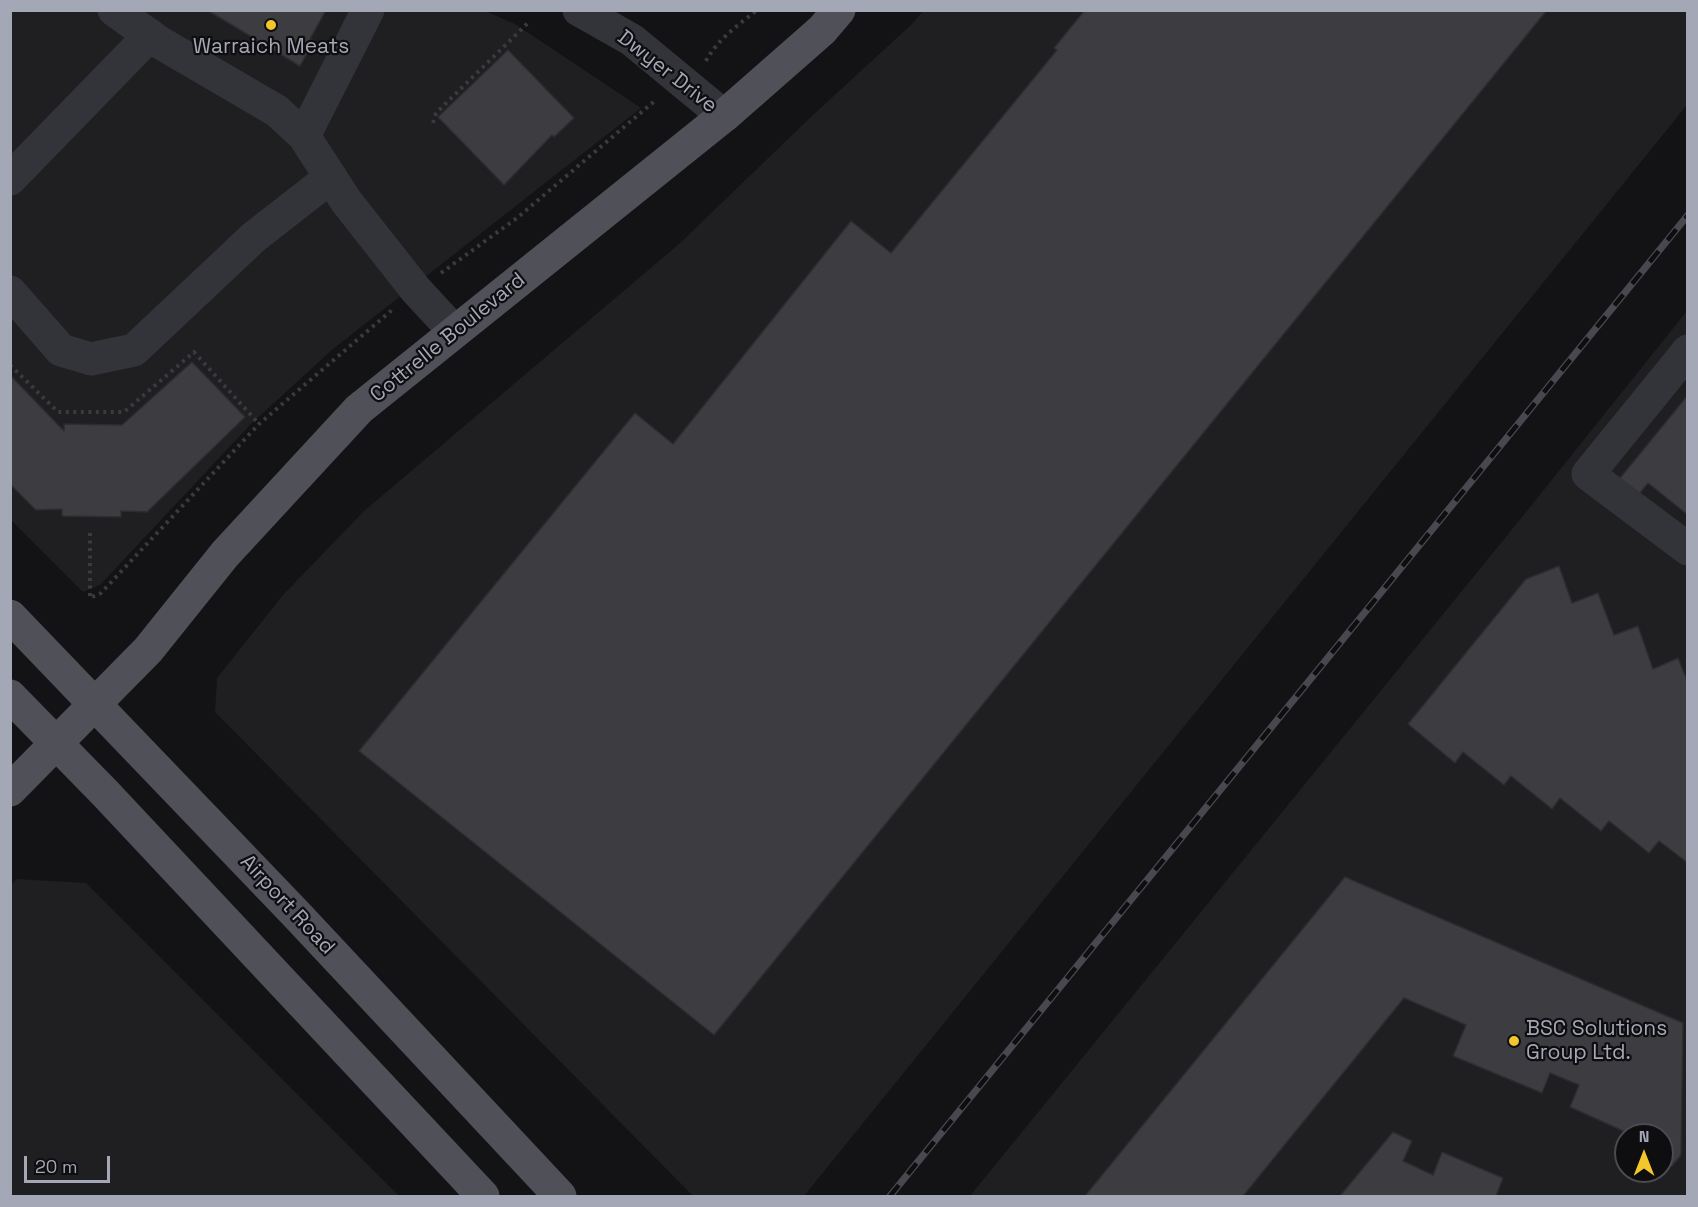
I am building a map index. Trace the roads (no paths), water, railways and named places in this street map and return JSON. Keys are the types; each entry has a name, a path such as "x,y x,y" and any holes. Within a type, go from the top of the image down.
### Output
{"main road":[{"name":"Cottrelle Boulevard","path":"10,790 148,650 225,554 359,409 724,116 822,30 838,10"},
{"name":"Airport Road","path":"10,616 560,1197"},
{"path":"10,696 483,1197"}],"street":[{"path":"114,10 150,35 278,111 304,136 330,177 416,290 454,331"},
{"path":"304,136 368,10"},
{"name":"Dwyer Drive","path":"579,10 632,40 724,116"},
{"path":"10,179 150,35"},
{"path":"10,292 61,350 91,359 134,350 254,237 330,177"},
{"path":"1688,351 1588,474 1688,549"}],"railway":[{"path":"890,1196 1688,215"}],"place":[{"name":"Warraich Meats","path":"271,25"},
{"name":"BSC Solutions Group Ltd.","path":"1514,1041"}]}
